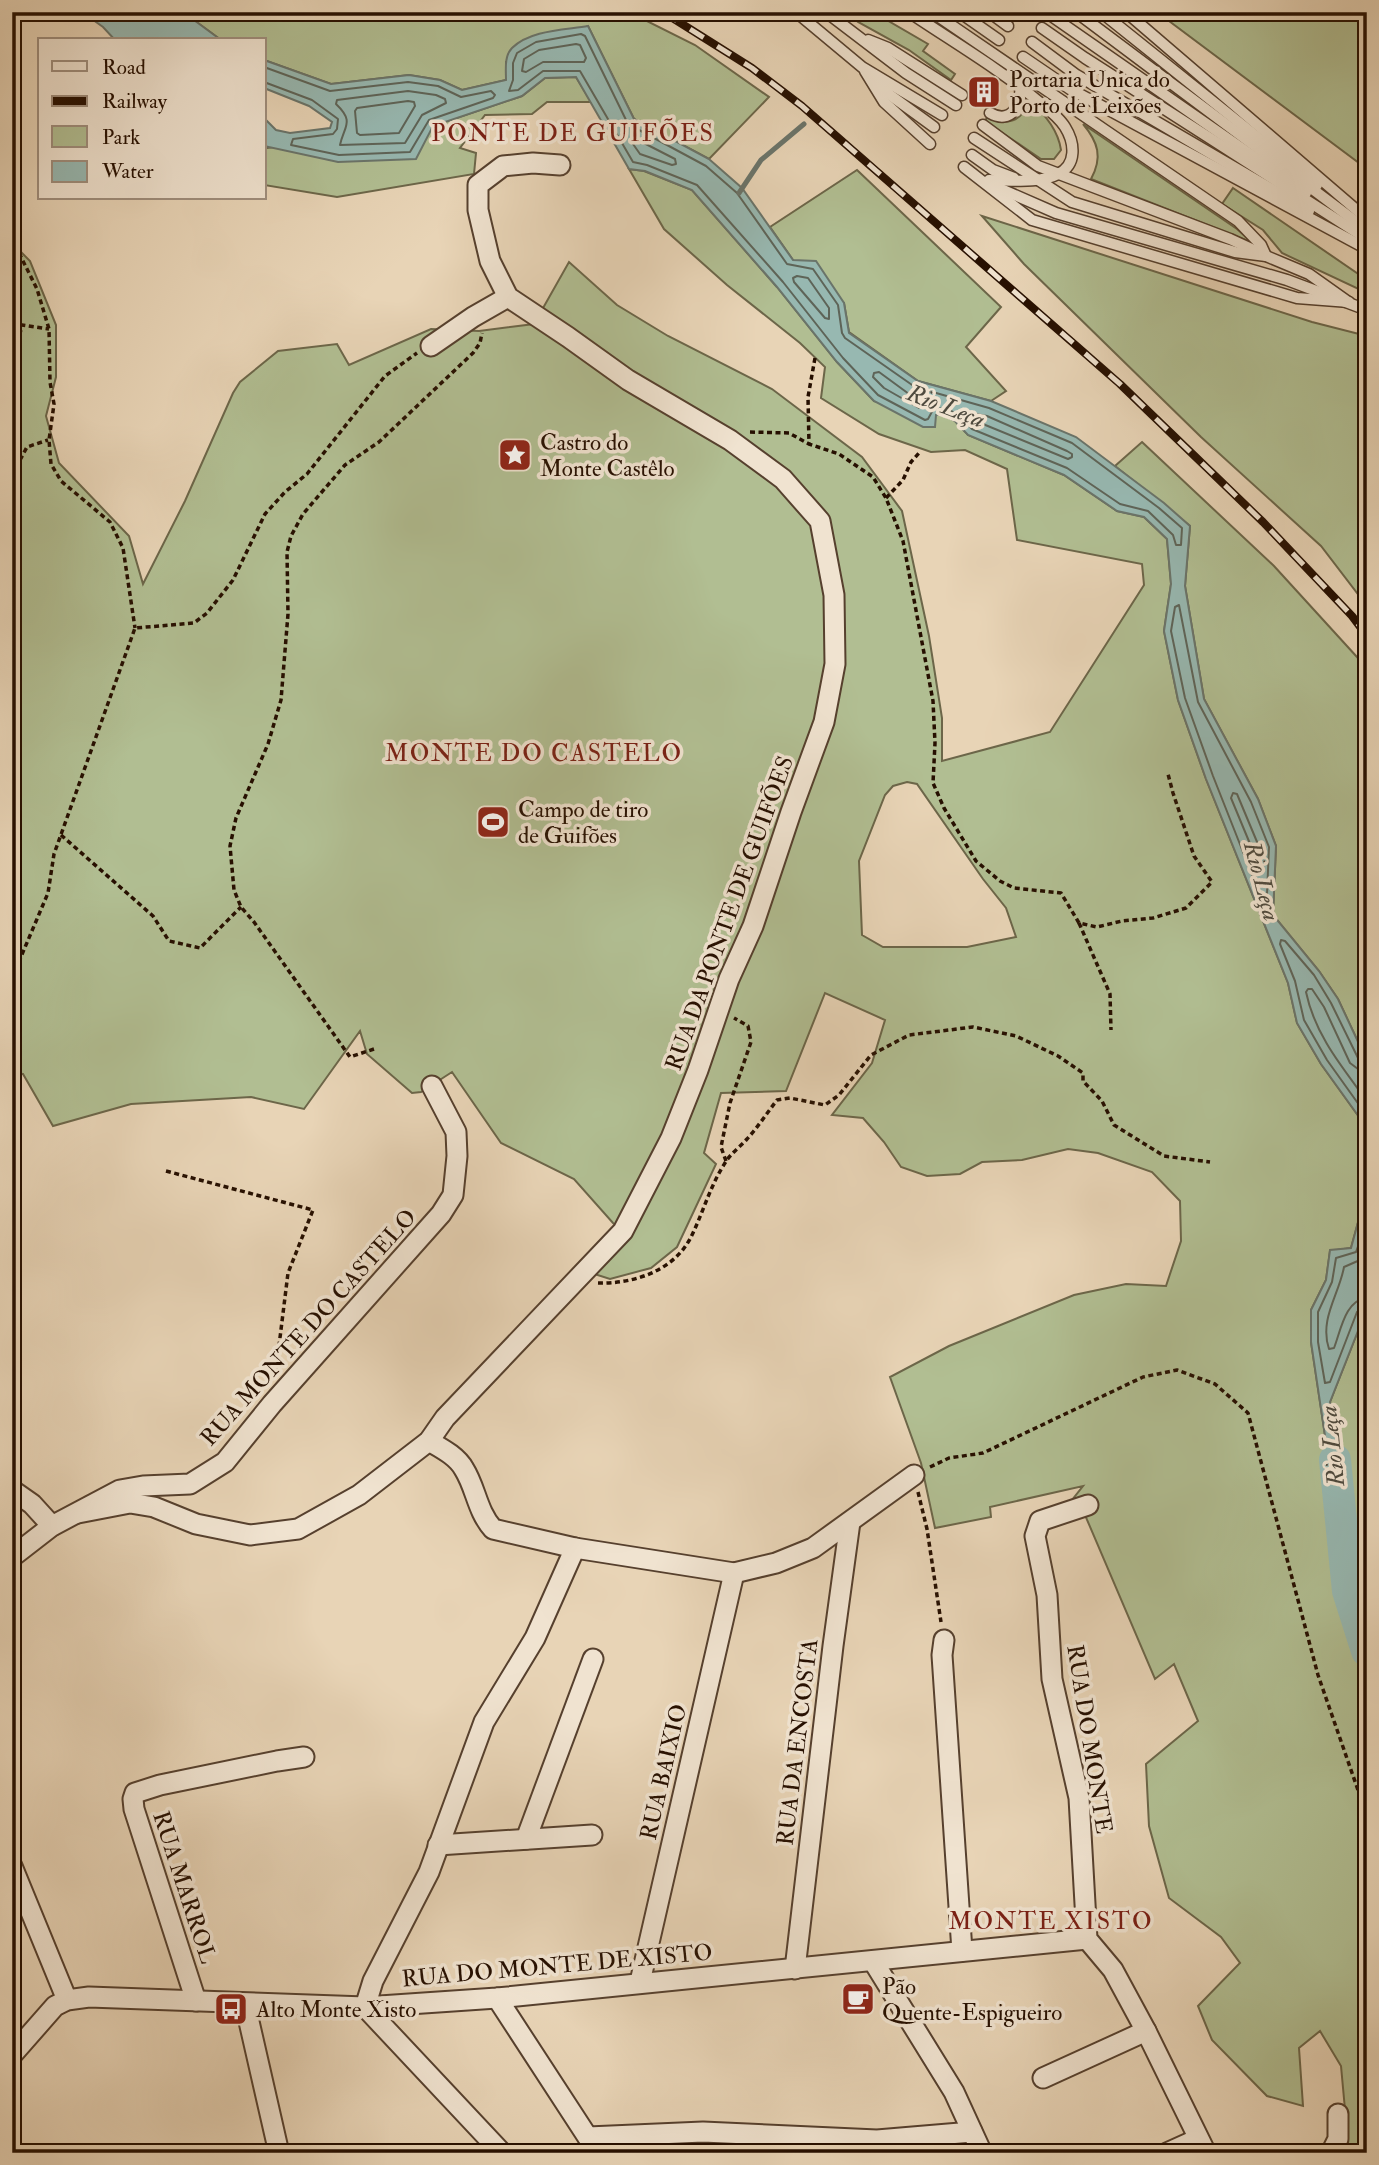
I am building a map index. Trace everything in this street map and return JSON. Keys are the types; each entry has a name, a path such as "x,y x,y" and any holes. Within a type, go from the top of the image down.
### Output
{"street":[{"name":"RUA DA PONTE DE GUIFÕES","path":"78,1513 130,1503 154,1507 196,1524 250,1535 298,1529 359,1495 429,1441 445,1418 623,1231 666,1149 698,1070 714,1019 753,926 824,722 835,664 834,595 820,521 783,479 730,440 628,380 508,296 490,261 478,210 478,185 503,166 534,163 560,165"},
{"path":"430,346 508,296"},
{"name":"RUA MONTE DO CASTELO","path":"12,1557 52,1526 120,1490 190,1483 225,1462 272,1404 441,1214 453,1195 457,1156 456,1132 432,1086"},
{"path":"429,1441 448,1452 464,1468 485,1520 493,1529 575,1548 734,1573 776,1563 813,1548 914,1475"},
{"path":"12,1490 32,1504 52,1526"},
{"name":"RUA DO MONTE","path":"1087,1939 1079,1798 1052,1679 1047,1595 1035,1536 1040,1521 1088,1504"},
{"name":"RUA DA ENCOSTA","path":"794,1969 850,1522"},
{"path":"502,2153 365,2007 373,1981 429,1872 484,1722 535,1638 575,1548"},
{"name":"RUA BAIXIO","path":"640,1982 734,1573"},
{"path":"944,1640 942,1655 962,1951"},
{"path":"526,1839 593,1659"},
{"name":"RUA MARROL","path":"196,2001 134,1809 135,1793 160,1785 277,1760 304,1757"},
{"path":"438,1845 592,1835"},
{"path":"12,1866 67,2000 55,2006 12,2055"},
{"path":"1087,1939 1113,1970 1202,2146 1167,2153"},
{"name":"RUA DO MONTE DE XISTO","path":"67,2000 110,1997 365,2007 497,1998 1087,1939"},
{"path":"873,1961 954,2092 982,2153"},
{"path":"497,1998 593,2145 703,2132 877,2140 972,2132"},
{"path":"245,2004 279,2153"},
{"path":"1043,2078 1146,2031"},
{"path":"1331,2153 1338,2139 1338,2114"}],"lane":[{"path":"796,12 862,67 890,95 934,127"},
{"path":"826,12 906,73 956,105"},
{"path":"909,12 1020,86 1066,128 1073,155 1068,167 1058,175 1036,180 981,181"},
{"path":"932,12 1238,221 1261,245 1266,256"},
{"path":"959,12 999,40"},
{"path":"989,12 1008,26"},
{"path":"1076,12 1367,232"},
{"path":"1101,12 1367,232"},
{"path":"1126,12 1367,219"},
{"path":"1050,15 1367,232"},
{"path":"1042,28 1097,66 1367,232"},
{"path":"858,37 888,48 962,95"},
{"path":"1032,43 1075,74 1367,247"},
{"path":"1023,57 1070,89 1367,247"},
{"path":"862,67 942,115"},
{"path":"862,67 884,102 930,144"},
{"path":"990,113 1005,117 1013,112 1019,105 1020,86"},
{"path":"983,125 1038,166 1230,239 1309,274 1349,302"},
{"path":"974,138 1072,202"},
{"path":"972,155 993,170 1072,202 1234,252 1266,256"},
{"path":"964,167 1032,220 1297,298 1349,302"},
{"path":"981,181 1056,213 1287,280 1367,310"}],"path":[{"path":"12,248 20,255 37,289 50,329 50,382 54,404 49,440 51,464 61,481 110,522 122,548 135,628 54,854 48,893 12,978"},
{"path":"374,1049 350,1057 241,907 234,890 230,846 236,818 268,744 282,700 288,614 287,552 291,536 303,514 345,465 379,442 473,353 483,332 480,323 473,317"},
{"path":"12,368 22,325 50,329"},
{"path":"135,628 194,623 207,613 233,580 265,514 285,492 307,474 385,376 408,358 430,346"},
{"path":"809,444 808,397 814,358"},
{"path":"730,440 738,431 789,433 809,444 838,454 873,477 886,498 903,541 933,701 933,783 938,795 976,861 1000,881 1014,888 1061,893 1079,923 1110,994 1111,1030"},
{"path":"12,475 27,447 49,440"},
{"path":"886,498 903,480 911,461 919,453"},
{"path":"1079,923 1097,927 1153,918 1186,908 1212,882 1194,856 1168,774"},
{"path":"61,835 153,916 169,941 200,948 241,907"},
{"path":"714,1019 735,1017 748,1026 751,1042 730,1103 722,1147 726,1161"},
{"path":"584,1271 595,1283 633,1280 649,1274 678,1255 691,1238 702,1208 726,1161 749,1137 777,1100 790,1098 825,1105 839,1095 871,1055 909,1035 973,1027 1016,1036 1058,1056 1083,1073 1083,1081 1102,1101 1114,1125 1164,1156 1210,1162"},
{"path":"166,1171 313,1210 289,1273 272,1404"},
{"path":"944,1640 927,1529 914,1475 949,1458 983,1453 1143,1377 1177,1370 1215,1384 1248,1413 1318,1675 1367,1816"}],"green space":[{"path":"183,12 629,12 695,45 769,97 709,159 634,119 588,26 506,62 506,80 462,90 440,80 409,75 331,84 266,61 266,38 218,38"},
{"path":"847,12 888,12 880,16 928,44 923,51 955,74 951,80 909,50 858,22"},
{"path":"1157,12 1367,12 1367,169"},
{"path":"576,77 591,102 547,102 532,114 485,115 460,148 476,153 474,174 337,197 266,185 266,147 433,126 522,96 545,78"},
{"path":"1028,100 1045,116 1057,135 1061,150 1054,159 1041,159 985,121 988,116 1007,122 1018,118"},
{"path":"1083,124 1237,229 1253,243 1091,179 1097,164 1097,150"},
{"path":"629,169 644,171 692,190 777,287 837,362 874,401 944,415 955,421 968,435 1064,475 1117,511 1144,517 1167,539 1171,584 1164,631 1178,700 1206,779 1288,983 1297,1023 1321,1064 1367,1128 1367,1213 1360,1215 1351,1248 1330,1251 1326,1280 1311,1310 1311,1342 1335,1502 1349,1506 1330,1402 1367,1308 1367,2153 1349,2153 1341,2066 1320,2031 1299,2048 1303,2106 1267,2096 1212,2040 1198,2006 1240,1963 1221,1937 1169,1898 1149,1826 1146,1764 1198,1721 1174,1664 1155,1679 1085,1515 1072,1500 1083,1486 990,1507 991,1517 935,1528 921,1463 890,1377 949,1346 1074,1295 1126,1284 1166,1286 1181,1241 1180,1201 1152,1172 1098,1153 1068,1149 1022,1160 982,1162 960,1174 927,1176 901,1167 863,1118 832,1115 872,1063 885,1020 825,993 786,1091 721,1093 704,1153 716,1164 677,1247 651,1268 610,1279 585,1271 623,1231 574,1179 501,1143 452,1072 421,1092 412,1093 367,1054 360,1031 304,1109 251,1097 131,1104 53,1126 23,1074 12,1073 12,243 30,261 56,325 56,377 46,416 59,463 129,536 143,584 185,501 233,393 240,382 278,351 337,344 349,365 431,329 479,331 534,324 569,262 617,305 668,336 772,389 862,457 902,511 929,636 942,718 942,761 1050,732 1144,585 1142,564 1017,540 1007,469 965,450 931,452 879,434 821,398 825,367 664,229","holes":["907,782 917,784 1006,908 1016,937 967,947 883,947 862,935 859,861 885,795 893,786"]},
{"path":"857,170 1001,307 966,347 1006,391 991,401 918,381 849,332 844,303 793,260 770,227"},
{"path":"1233,188 1367,280 1367,293 1282,253 1263,230 1222,204"},
{"path":"982,216 1312,322 1367,336 1367,606 1321,546 1201,437 1024,264"},
{"path":"1142,442 1274,566 1367,668 1367,1061 1338,999 1319,971 1273,915 1276,846 1258,799 1204,699 1185,586 1190,526 1115,466"}],"water":[{"path":"82,12 183,12 218,38 113,38"},
{"path":"588,26 634,119 709,159 742,188 793,260 816,261 844,303 849,333 918,381 991,401 1076,437 1164,503 1190,526 1185,586 1204,699 1258,799 1276,846 1273,915 1319,971 1338,999 1367,1061 1367,1128 1321,1064 1297,1023 1288,983 1206,779 1178,700 1164,631 1171,584 1167,539 1144,517 1117,511 1064,475 968,435 955,421 944,415 936,415 935,427 923,427 874,401 837,362 777,287 692,190 645,171 629,169 576,77 545,78 522,96 433,126 416,159 338,162 266,146 266,120 276,130 290,133 330,128 332,122 309,106 266,89 266,61 331,84 409,75 440,80 462,90 506,80 509,51 519,42 548,32"},
{"path":"1367,1213 1367,1308 1330,1402 1350,1506 1335,1503 1311,1342 1311,1310 1326,1280 1330,1250 1351,1248 1360,1215"}],"waterway":[{"path":"739,193 761,160 804,124"},
{"name":"Rio Leça","path":"1335,1460 1348,1591 1367,1651"},
{"path":"1347,1581 1367,1577"}],"railway":[{"path":"663,12 752,68 802,106 1120,384 1263,522 1352,616 1367,636"}],"place":[{"name":"Portaria Unica do Porto de Leixões","path":"984,92"},
{"name":"Castro do Monte Castêlo","path":"515,455"},
{"name":"Campo de tiro de Guifões","path":"493,822"},
{"name":"Pão Quente-Espigueiro","path":"858,1999"},
{"name":"Alto Monte Xisto","path":"231,2009"}],"district":[{"name":"PONTE DE GUIFÕES","path":"573,133"},
{"name":"MONTE DO CASTELO","path":"534,753"},
{"name":"MONTE XISTO","path":"1051,1921"}]}
